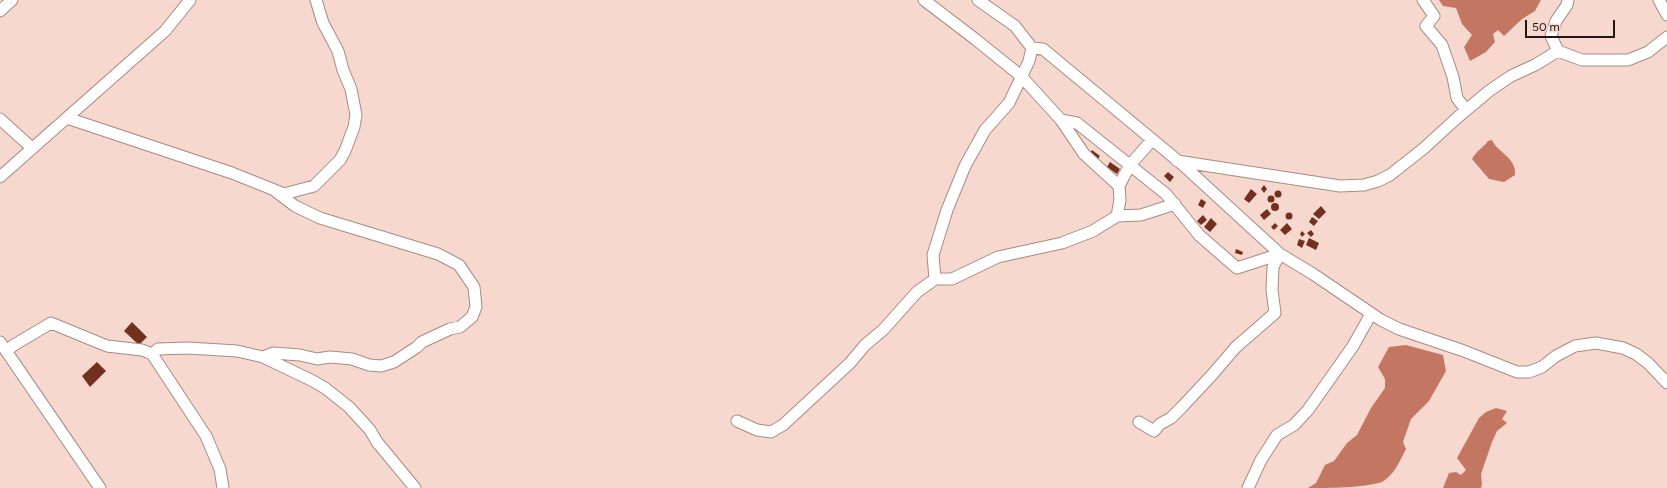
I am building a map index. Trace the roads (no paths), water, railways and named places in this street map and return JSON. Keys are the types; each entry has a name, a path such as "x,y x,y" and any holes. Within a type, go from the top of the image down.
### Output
{"street":[{"path":"0,11 12,0"},
{"path":"0,177 165,30 190,0"},
{"path":"67,118 232,173 284,194 314,186 343,156 354,127 356,108 351,89 342,70 338,51 324,23 316,0"},
{"path":"924,0 1022,76 1061,120 1084,154 1120,186"},
{"path":"978,0 1015,26 1032,48 1043,49 1177,161 1280,254 1371,314 1399,329 1464,351 1517,372 1529,372 1542,367 1556,356 1575,346 1596,342 1623,348 1648,363 1667,383"},
{"path":"1423,0 1434,16 1426,26 1442,45 1453,77 1457,98 1466,110"},
{"path":"1568,0 1567,5 1556,21 1551,36 1558,50 1582,60 1628,60 1648,52 1667,38"},
{"path":"1659,0 1667,15"},
{"path":"935,279 933,255 947,210 965,166 986,130 1009,103 1029,61 1032,48"},
{"path":"1177,161 1340,186 1364,185 1378,181 1390,175 1423,149 1489,91 1511,76 1535,66 1558,50"},
{"path":"0,119 32,148"},
{"path":"1061,120 1077,123 1166,194 1199,235 1237,268 1280,254"},
{"path":"1117,216 1120,200 1120,186 1130,165 1152,140"},
{"path":"263,357 273,353 317,359 330,357 352,359 369,365 381,366 394,362 422,342 450,329 460,327 472,317 476,307 474,287 459,265 438,254 320,218 295,206 274,190"},
{"path":"737,421 757,430 771,432 783,425 850,363 865,345 883,330 917,292 935,279 952,279 998,257 1062,243 1093,231 1117,216 1141,215 1175,204"},
{"path":"1139,422 1154,431 1160,424 1171,418 1236,347 1275,313 1272,290 1273,267 1280,254"},
{"path":"1248,488 1261,460 1277,435 1294,425 1308,410 1353,346 1371,314"},
{"path":"100,488 3,346 14,345 51,323 107,346 142,350 152,354 206,436 220,469 223,488"},
{"path":"152,354 158,349 188,348 237,351 263,357 313,381 338,397 358,417 415,488"}]}
